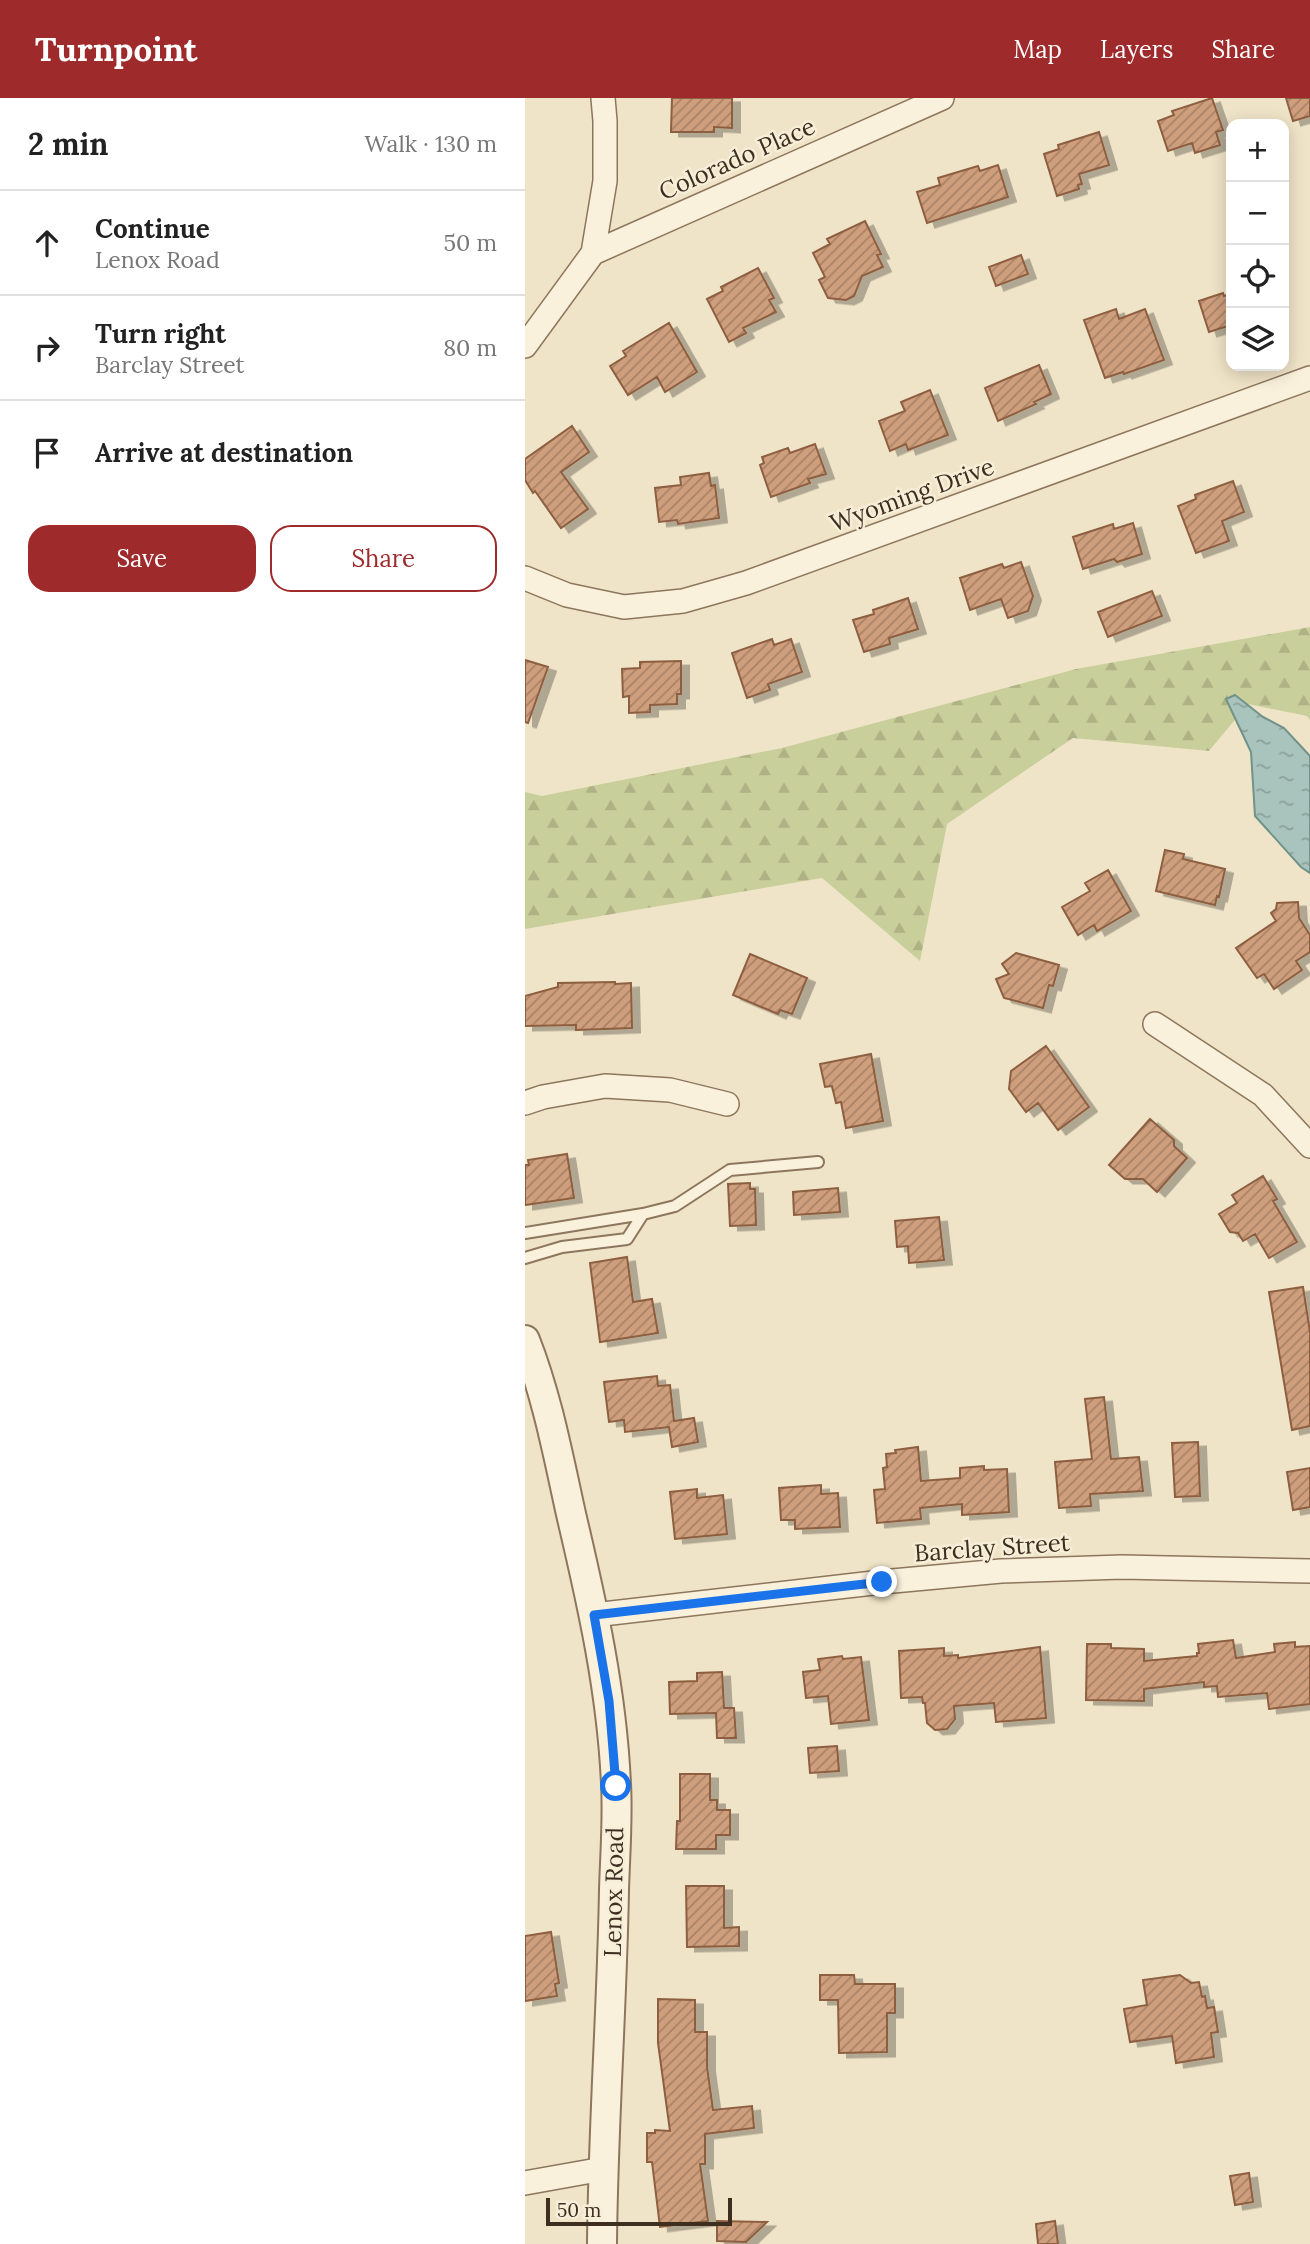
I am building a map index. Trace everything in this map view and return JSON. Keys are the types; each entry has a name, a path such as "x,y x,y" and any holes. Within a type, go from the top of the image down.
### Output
{"street":[{"path":"525,346 593,253 605,181 603,98"},
{"name":"Colorado Place","path":"593,253 942,98"},
{"name":"Wyoming Drive","path":"525,578 567,594 624,607 683,601 746,583 1310,378"},
{"path":"1155,1024 1263,1095 1310,1146"},
{"path":"525,1102 605,1086 670,1090 727,1104"},
{"name":"Lenox Road","path":"525,1340 540,1378 594,1615 609,1701 616,1786 613,1977 602,2244"},
{"name":"Barclay Street","path":"594,1615 1001,1570 1122,1567 1310,1571"},
{"path":"525,2183 603,2169"}],"lane":[{"path":"525,1233 643,1214 675,1206 730,1170 818,1162"},
{"path":"525,1258 562,1247 627,1239 643,1214"},
{"path":"544,1230 562,1247"}],"green space":[{"path":"1310,627 1310,720 1307,716 1248,704 1209,751 1073,738 947,824 920,961 822,878 525,929 525,792 542,796 782,748 1076,669"}],"water":[{"path":"1235,695 1263,717 1284,728 1310,756 1310,873 1301,867 1255,816 1251,752 1226,699"}],"building":[{"path":"672,98 732,98 732,128 714,127 714,132 671,132"},
{"path":"1212,98 1223,130 1216,132 1220,145 1195,153 1192,143 1168,151 1158,121 1174,115 1172,111"},
{"path":"1286,98 1310,98 1310,116 1293,121"},
{"path":"1099,132 1109,165 1079,174 1082,184 1078,185 1079,189 1057,196 1044,154 1059,149 1058,145"},
{"path":"998,165 1008,197 927,223 917,192 940,185 938,178 978,166 980,171"},
{"path":"865,221 881,254 877,255 883,267 862,276 854,296 846,300 828,298 819,280 825,277 813,253 830,244 827,239"},
{"path":"1021,255 1028,274 996,286 989,267"},
{"path":"758,268 774,298 769,300 776,312 743,328 746,333 729,342 707,299 723,291 721,287"},
{"path":"1223,293 1226,295 1226,327 1209,332 1199,301"},
{"path":"1116,309 1119,319 1145,309 1164,360 1105,378 1084,320"},
{"path":"669,323 697,372 665,392 657,377 628,395 610,366 626,356 623,351"},
{"path":"1039,365 1051,394 1034,402 1036,404 998,421 985,388"},
{"path":"930,390 948,435 908,450 906,444 890,451 879,421 905,411 901,402"},
{"path":"572,426 589,452 561,472 588,509 561,528 525,480 525,459"},
{"path":"815,444 826,474 808,479 810,483 771,497 760,465 764,463 762,457 788,448 790,453"},
{"path":"709,473 711,486 715,485 719,518 678,524 677,520 659,522 655,488 681,485 680,477"},
{"path":"1233,481 1244,512 1222,521 1229,541 1196,553 1178,506 1196,499 1195,495"},
{"path":"1133,523 1142,554 1083,569 1073,537 1113,524 1114,529"},
{"path":"1021,562 1033,596 1028,611 1008,618 1001,599 970,610 960,578 1002,564 1004,568"},
{"path":"1152,591 1162,616 1108,637 1098,612"},
{"path":"908,598 918,629 889,638 890,644 864,652 853,620 874,614 873,610"},
{"path":"772,639 774,645 791,639 802,672 768,684 770,690 747,698 732,653"},
{"path":"525,660 548,667 528,723 525,722"},
{"path":"681,661 681,694 677,694 677,704 650,705 650,712 629,713 629,696 623,697 622,669 640,668 640,662"},
{"path":"1165,850 1184,854 1183,859 1225,869 1215,905 1156,891"},
{"path":"1108,870 1131,911 1097,931 1094,925 1078,935 1062,907 1090,891 1085,883"},
{"path":"1298,902 1299,918 1310,935 1310,952 1296,961 1302,970 1274,989 1264,974 1257,978 1236,948 1276,921 1271,913 1276,909 1277,903"},
{"path":"1016,953 1059,965 1053,986 1049,985 1043,1008 1004,998 996,979 1009,974 1002,964"},
{"path":"750,954 807,978 792,1014 780,1010 778,1014 733,995"},
{"path":"558,983 631,983 632,1028 576,1030 576,1025 525,1026 525,996 558,987"},
{"path":"1046,1046 1089,1107 1058,1130 1038,1103 1026,1112 1009,1089 1011,1071"},
{"path":"871,1054 883,1121 846,1128 841,1102 836,1103 832,1086 825,1087 820,1064"},
{"path":"1150,1119 1174,1140 1174,1146 1187,1158 1157,1192 1143,1179 1125,1179 1109,1165"},
{"path":"567,1154 574,1198 525,1205 525,1165 529,1165 528,1160"},
{"path":"1263,1176 1277,1199 1273,1201 1297,1242 1269,1258 1255,1234 1243,1241 1238,1233 1230,1232 1219,1214 1237,1203 1232,1195"},
{"path":"750,1183 750,1189 755,1189 756,1225 730,1226 728,1184"},
{"path":"838,1188 840,1212 794,1215 793,1192"},
{"path":"939,1217 944,1260 909,1263 908,1246 897,1247 895,1221"},
{"path":"627,1257 633,1302 652,1299 658,1333 600,1342 590,1263"},
{"path":"1303,1287 1310,1332 1310,1426 1292,1430 1269,1292"},
{"path":"657,1376 658,1386 670,1385 674,1421 694,1418 698,1442 672,1447 669,1427 625,1432 624,1420 609,1422 604,1382"},
{"path":"1104,1397 1111,1459 1139,1457 1143,1491 1090,1494 1091,1506 1059,1508 1055,1462 1092,1459 1085,1399"},
{"path":"1198,1442 1200,1496 1175,1497 1172,1443"},
{"path":"918,1447 921,1481 960,1478 960,1468 984,1466 984,1470 1007,1469 1009,1512 962,1515 962,1504 920,1508 921,1519 877,1523 874,1490 885,1489 883,1468 887,1467 886,1454"},
{"path":"1310,1468 1310,1507 1293,1510 1287,1472"},
{"path":"821,1485 821,1494 838,1493 840,1527 795,1529 795,1520 781,1520 779,1488"},
{"path":"697,1489 697,1498 723,1495 727,1534 675,1539 670,1492"},
{"path":"1233,1640 1236,1658 1275,1652 1274,1644 1295,1642 1295,1647 1310,1646 1310,1704 1269,1709 1267,1693 1218,1697 1217,1686 1204,1687 1204,1682 1144,1689 1144,1701 1086,1700 1087,1644 1144,1649 1144,1661 1197,1656 1198,1644"},
{"path":"1040,1647 1046,1718 996,1722 994,1703 954,1706 955,1719 947,1729 935,1730 927,1723 922,1697 901,1698 899,1651 944,1648 944,1656 958,1655 958,1658"},
{"path":"842,1656 843,1659 861,1657 869,1720 831,1724 828,1696 806,1698 803,1672 820,1670 818,1659"},
{"path":"722,1672 724,1708 734,1708 736,1738 717,1738 716,1713 670,1714 669,1682 697,1681 697,1673"},
{"path":"837,1746 839,1771 810,1773 808,1748"},
{"path":"680,1774 710,1774 710,1800 717,1800 717,1810 730,1810 730,1835 716,1835 716,1849 676,1849 677,1821 680,1821"},
{"path":"686,1886 724,1886 724,1928 739,1927 739,1946 687,1947"},
{"path":"551,1932 559,1983 555,1984 557,1996 525,2001 525,1936"},
{"path":"820,1975 854,1975 855,1984 895,1984 895,2013 887,2013 887,2052 839,2053 838,2000 820,2000"},
{"path":"1180,1975 1191,1983 1199,1982 1207,2008 1214,2007 1218,2032 1211,2033 1214,2057 1176,2063 1172,2036 1130,2042 1124,2009 1147,2005 1143,1980"},
{"path":"658,1999 695,2000 695,2032 707,2032 707,2067 713,2110 752,2106 754,2128 705,2134 705,2164 700,2164 708,2221 660,2227 652,2162 647,2162 647,2133 655,2133 655,2130 670,2131 658,2043"},
{"path":"1249,2173 1253,2202 1235,2205 1230,2176"},
{"path":"717,2221 767,2222 746,2242 717,2241"},
{"path":"1055,2221 1058,2244 1038,2244 1036,2224"}],"route":[{"path":"616,1786 609,1701 594,1615 882,1582"}]}
